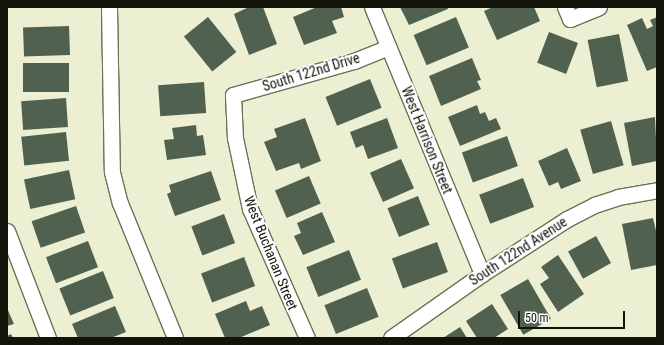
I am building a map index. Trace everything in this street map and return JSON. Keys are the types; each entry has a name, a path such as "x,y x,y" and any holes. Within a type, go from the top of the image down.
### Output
{"street":[{"path":"109,7 112,172 120,203 175,338"},
{"name":"West Harrison Street","path":"372,7 482,274"},
{"path":"567,13 599,7"},
{"name":"South 122nd Drive","path":"233,95 348,63 388,47"},
{"name":"West Buchanan Street","path":"233,95 235,138 250,209 307,338"},
{"name":"South 122nd Avenue","path":"391,338 482,274 567,219 594,205 618,197 657,190"},
{"path":"7,231 48,338"}],"building":[{"path":"249,7 263,7 277,44 249,55 234,14"},
{"path":"317,7 341,7 344,17 332,21 337,33 304,45 293,17"},
{"path":"400,7 447,7 448,9 409,25"},
{"path":"493,7 534,7 540,21 497,40 484,11"},
{"path":"208,17 236,52 212,71 184,37"},
{"path":"456,17 469,47 427,65 414,35"},
{"path":"657,17 657,67 647,71 627,25 642,18 647,29 653,26 650,20"},
{"path":"69,26 70,55 24,57 23,28"},
{"path":"549,32 578,43 566,74 537,63"},
{"path":"619,34 628,81 597,87 588,40"},
{"path":"472,58 481,80 477,81 481,89 441,106 429,76"},
{"path":"23,63 69,63 69,92 23,92"},
{"path":"370,79 382,108 337,126 325,97"},
{"path":"204,82 206,113 160,116 158,85"},
{"path":"66,98 68,127 23,130 21,101"},
{"path":"477,105 480,114 485,112 489,121 496,118 501,129 460,146 448,117"},
{"path":"655,117 657,161 632,166 624,123"},
{"path":"305,118 321,161 301,169 299,163 276,171 264,142 277,137 274,129"},
{"path":"387,118 398,148 368,159 363,145 356,148 350,132"},
{"path":"611,121 624,165 593,174 580,130"},
{"path":"196,125 197,136 203,135 206,155 167,160 164,140 174,139 172,128"},
{"path":"66,132 69,161 24,166 21,137"},
{"path":"507,136 518,166 473,182 462,152"},
{"path":"567,148 581,181 561,189 558,182 549,186 538,161"},
{"path":"401,159 414,188 383,202 370,173"},
{"path":"69,170 75,199 30,209 24,180"},
{"path":"211,171 221,200 175,216 167,194 171,192 169,185"},
{"path":"309,176 321,204 287,218 275,190"},
{"path":"523,178 534,207 490,224 479,195"},
{"path":"418,196 430,225 399,237 387,208"},
{"path":"76,206 85,232 41,248 32,221"},
{"path":"322,212 335,242 303,255 294,236 301,233 297,223"},
{"path":"224,214 235,243 202,255 191,227"},
{"path":"653,218 657,235 657,265 631,270 622,224"},
{"path":"596,236 611,263 583,279 568,252"},
{"path":"88,241 98,267 56,283 46,257"},
{"path":"437,242 448,272 403,288 392,258"},
{"path":"349,250 361,280 318,297 306,267"},
{"path":"558,255 584,294 558,312 540,284 549,278 541,267"},
{"path":"244,257 255,286 212,302 201,273"},
{"path":"103,271 114,298 70,315 59,289"},
{"path":"528,279 551,319 523,335 500,295"},
{"path":"367,288 379,317 336,334 324,305"},
{"path":"246,301 250,311 262,306 270,325 239,338 225,338 215,314"},
{"path":"492,304 508,329 494,338 477,338 466,321"},
{"path":"115,306 126,332 111,338 78,338 72,324"},
{"path":"7,308 14,324 7,326"},
{"path":"460,327 467,338 443,338"},
{"path":"11,334 13,338 7,338 7,336"}]}
